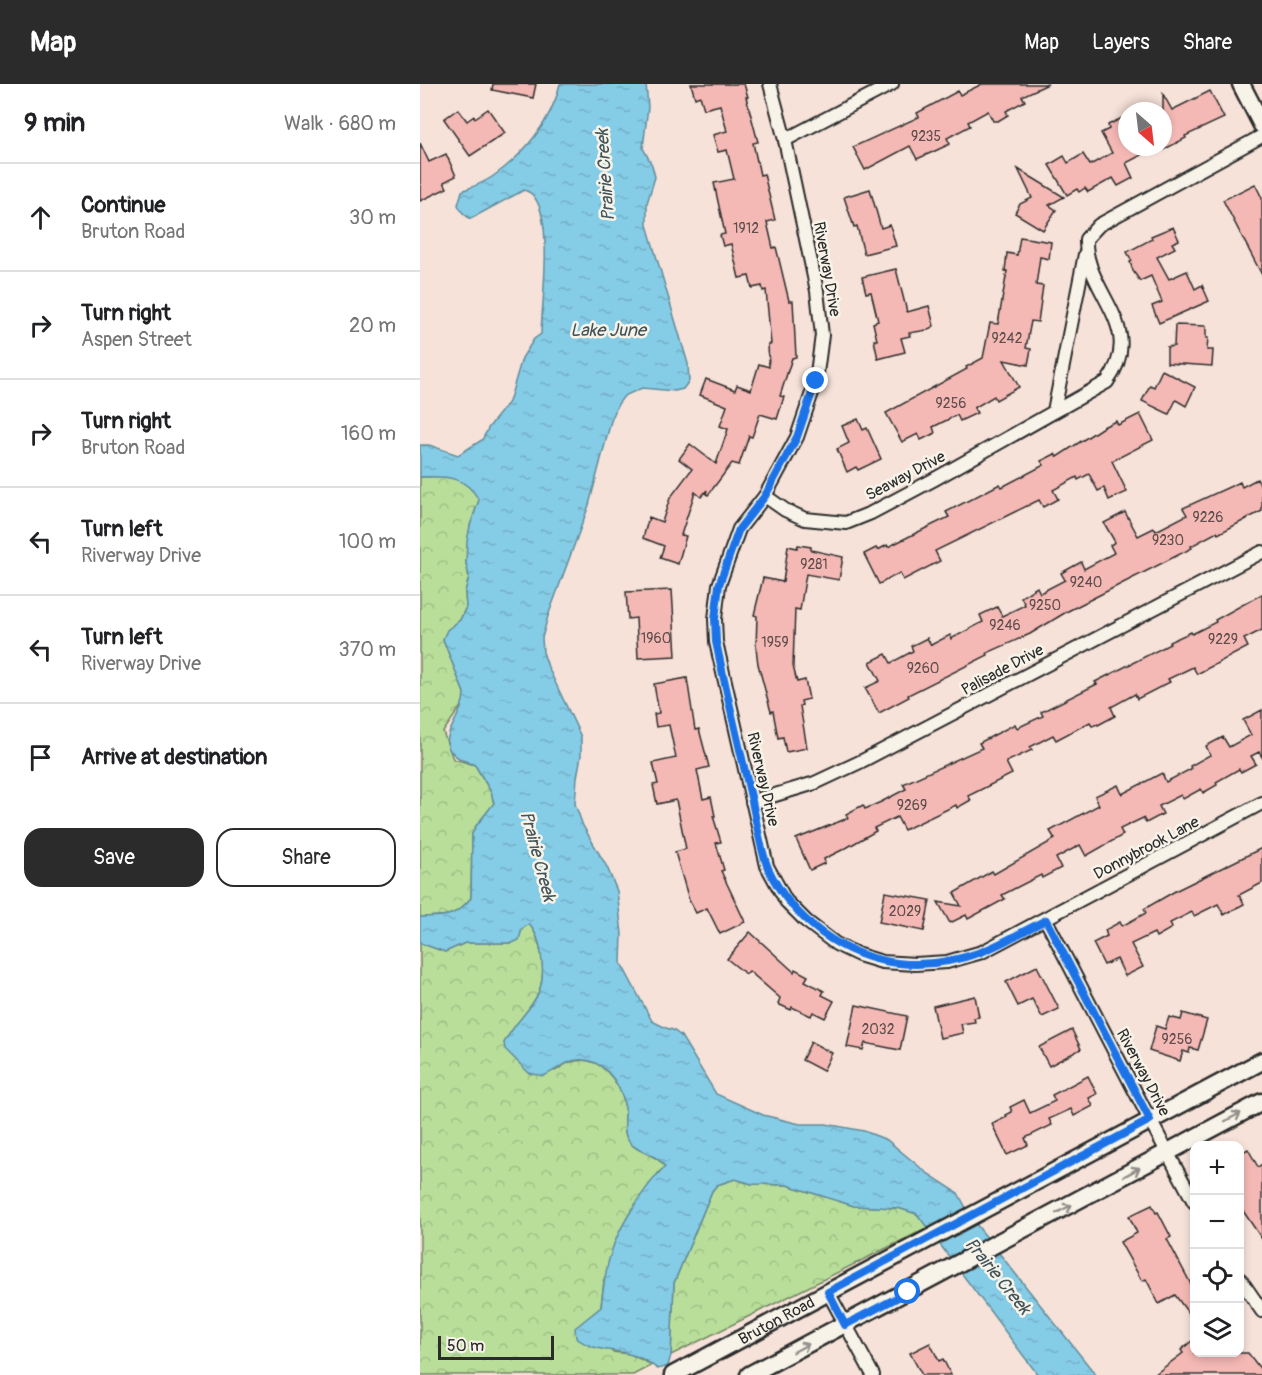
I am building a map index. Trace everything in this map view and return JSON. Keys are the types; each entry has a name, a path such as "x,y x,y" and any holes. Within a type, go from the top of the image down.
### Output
{"main road":[{"path":"1241,84 1262,124"},
{"name":"Bruton Road","path":"673,1375 1262,1060"},
{"path":"749,1375 1262,1102"}],"street":[{"name":"Riverway Drive","path":"770,84 785,140 817,291 822,335 816,381 797,437 765,496 739,529 719,585 715,619 716,642 767,866 786,901 806,921 836,944 859,955 882,962 915,964 947,962 982,952 1046,920 1190,1195"},
{"path":"785,140 892,84"},
{"path":"1054,411 1086,252 1086,239 1099,225 1262,136"},
{"name":"Seaway Drive","path":"765,496 785,510 805,519 846,523 871,513 933,480 1054,411 1095,391 1107,382 1117,369 1121,348 1120,329 1090,267 1086,252"},
{"name":"Palisade Drive","path":"752,802 815,783 862,761 1262,552"},
{"name":"Donnybrook Lane","path":"1046,920 1262,804"},
{"path":"1244,1286 1262,1311"},
{"path":"828,1292 873,1375"}],"green space":[{"path":"447,476 466,484 479,500 470,526 466,563 469,577 465,592 466,607 460,620 448,630 443,639 464,693 464,702 443,732 453,759 475,765 491,792 494,804 472,834 471,898 454,913 436,917 420,917 420,477"},
{"path":"529,923 536,935 541,953 543,973 541,985 532,1005 504,1043 555,1071 569,1063 581,1060 600,1066 614,1080 623,1098 625,1133 629,1142 656,1158 665,1167 630,1213 604,1280 601,1307 612,1352 630,1354 652,1365 633,1375 420,1375 420,943 445,952 465,943 512,943 518,940 522,929"},
{"path":"735,1179 752,1184 787,1185 854,1206 898,1208 917,1214 929,1227 671,1355 674,1283 712,1191 717,1185"}],"water":[{"name":"Lake June","path":"560,84 646,84 648,107 643,148 652,165 655,177 647,203 647,225 688,364 689,381 683,389 675,391 642,388 624,396 618,404 611,421 589,505 542,638 543,652 548,667 581,737 575,804 583,826 607,867 617,891 622,934 621,963 652,1021 681,1036 716,1094 763,1115 800,1124 826,1124 864,1131 887,1140 927,1173 958,1193 972,1219 1096,1375 1038,1375 917,1214 898,1208 854,1206 787,1185 752,1184 735,1179 717,1185 712,1191 674,1283 671,1355 668,1366 658,1369 636,1356 597,1348 576,1338 575,1328 601,1307 607,1266 626,1219 641,1195 665,1167 656,1158 629,1142 625,1133 623,1098 614,1080 600,1066 582,1060 572,1061 543,1076 529,1073 505,1049 504,1043 533,1003 541,984 540,946 529,924 522,929 519,940 512,943 465,943 445,952 420,943 420,917 436,917 454,913 471,898 472,834 494,803 491,792 475,765 450,751 447,742 464,693 443,639 447,630 460,620 466,607 465,592 469,577 466,563 467,541 479,500 468,486 454,479 420,477 420,445 429,445 458,455 482,440 489,427 509,402 522,358 534,339 541,334 544,283 544,226 540,210 532,194 524,190 470,219 458,205 462,191 492,177 525,148 543,124"}],"building":[{"path":"493,84 536,84 533,98 492,90"},
{"path":"691,84 744,84 758,142 753,143 760,175 764,174 775,220 767,222 773,248 776,247 789,301 793,301 796,357 792,358 780,396 784,397 777,419 760,414 739,465 732,463 708,495 707,490 701,497 695,492 681,535 686,536 678,564 660,558 664,546 643,538 649,517 662,522 670,498 692,469 679,459 690,444 716,464 728,429 720,426 727,406 700,395 706,379 735,390 737,385 751,390 759,364 769,367 768,344 771,344 766,290 763,291 762,286 752,288 749,276 739,278 731,244 723,246 720,235 725,234 714,183 734,179 727,150 718,152 713,135 727,131 720,105 704,109 700,96 695,98"},
{"path":"982,84 1048,84 1022,96 1025,101 1006,111 1008,115 998,121 993,121 988,111 968,122 970,126 947,138 950,144 917,159 910,146 865,170 853,147 919,117 917,113 958,91 960,95"},
{"path":"1210,91 1224,118 1185,136 1186,138 1172,145 1172,110"},
{"path":"458,109 467,121 488,109 505,133 470,156 444,119"},
{"path":"1118,120 1118,156 1140,156 1126,163 1133,178 1118,186 1113,178 1088,192 1085,188 1079,192 1077,189 1067,195 1049,165 1064,156 1068,163 1083,154 1090,165 1112,153 1101,133 1109,129 1108,125"},
{"path":"420,143 429,162 446,154 456,176 444,182 447,188 420,201"},
{"path":"1018,169 1064,197 1049,205 1056,210 1043,230 1015,213 1020,204 1032,198"},
{"path":"1255,184 1262,198 1262,275 1223,200"},
{"path":"870,189 881,228 890,225 896,246 864,254 857,226 854,227 844,197"},
{"path":"1173,227 1179,240 1172,243 1175,248 1157,257 1169,279 1187,271 1195,289 1202,285 1209,301 1159,323 1152,306 1162,302 1151,276 1140,281 1133,271 1130,262 1132,261 1127,252 1152,239 1151,236"},
{"path":"1020,237 1051,242 1049,259 1040,257 1036,285 1043,286 1038,322 1031,321 1026,348 1031,349 1028,365 1004,360 1019,387 996,400 994,396 974,408 977,413 960,421 957,415 933,427 935,433 921,440 918,434 902,442 886,413 983,358 990,323 998,324 1007,271 1005,271 1007,253 1017,255"},
{"path":"896,269 907,312 929,306 934,326 927,330 909,333 910,336 901,338 905,352 878,359 873,323 878,321 871,292 866,293 862,277"},
{"path":"1175,325 1206,326 1207,350 1213,350 1212,366 1167,363 1167,347 1174,346"},
{"path":"1162,370 1195,387 1186,406 1176,400 1169,414 1142,401 1150,385 1154,387"},
{"path":"1140,414 1153,440 1112,461 1127,492 1109,500 1104,488 1098,491 1089,474 1078,480 1077,477 1053,490 1058,499 1043,507 1039,500 935,551 940,561 903,580 900,573 879,584 864,554 876,548 878,550 887,545 888,547 949,517 946,512 1000,484 1002,487 1044,465 1041,461 1055,454 1057,457 1103,427 1116,421 1118,425"},
{"path":"858,419 863,430 867,428 881,459 858,470 856,467 847,472 837,449 849,443 842,426"},
{"path":"1257,479 1262,489 1262,511 1218,534 1217,532 1191,546 1192,548 1068,611 1030,634 987,653 988,655 908,695 909,697 879,713 865,688 880,681 870,662 886,654 891,663 913,651 911,646 927,638 931,645 950,635 951,639 983,622 980,615 997,607 1002,616 1025,605 1021,597 1037,587 1040,593 1065,580 1061,573 1081,562 1084,569 1114,553 1110,545 1115,542 1104,523 1125,512 1138,536 1154,528 1156,531 1187,515 1183,508 1240,482 1242,487"},
{"path":"798,545 843,557 839,580 806,574 800,610 795,609 793,666 797,682 805,680 809,699 801,701 800,706 807,748 786,752 783,737 778,738 773,711 771,712 758,664 757,616 754,615 763,578 783,582 788,546 797,548"},
{"path":"672,590 676,656 638,658 636,618 628,619 626,592"},
{"path":"1262,594 1262,630 1244,639 1248,647 1197,674 1193,667 1168,679 1170,682 1137,699 1135,694 1111,707 1115,716 1098,725 1092,726 1090,722 1056,740 1053,735 1030,747 1032,750 1006,762 1012,774 968,796 971,800 957,808 956,805 904,830 897,817 874,828 876,831 824,859 825,863 810,870 796,839 848,818 846,814 863,805 865,809 906,789 903,784 982,748 979,743 1015,724 1017,728 1043,716 1041,712 1097,684 1095,682 1170,644 1169,642 1216,622 1215,620"},
{"path":"687,678 695,730 699,729 709,767 697,770 703,799 711,797 715,816 713,816 721,842 716,843 724,870 721,871 745,922 720,934 707,908 696,913 689,900 675,852 686,849 676,800 657,804 653,785 658,784 653,763 676,758 669,725 656,727 654,714 659,713 654,684"},
{"path":"1262,710 1262,757 1259,752 1251,756 1256,764 1241,772 1239,769 1216,782 1217,785 1203,793 1201,789 1183,799 1181,795 1159,806 1163,814 1146,823 1143,818 1120,829 1123,835 1086,856 1080,845 1056,858 1061,868 1042,878 1041,875 1002,895 1005,899 968,919 966,915 950,923 938,902 961,906 954,893 992,871 994,874 1055,839 1050,831 1099,805 1095,796 1118,785 1122,794 1162,773 1166,782 1191,769 1190,766 1210,755 1206,746 1223,737 1229,747 1251,735 1243,720"},
{"path":"1262,848 1262,883 1239,895 1244,904 1224,915 1218,904 1194,916 1192,912 1170,923 1172,928 1156,937 1154,933 1131,944 1143,967 1125,976 1117,959 1104,965 1093,943 1107,936 1105,930 1120,922 1122,926 1146,913 1144,909 1177,890"},
{"path":"885,892 930,900 924,931 879,922"},
{"path":"750,932 794,972 795,969 808,976 805,981 824,991 822,995 834,1001 825,1018 813,1012 811,1016 792,1007 791,1010 778,1004 780,998 749,971 746,974 727,959"},
{"path":"1037,966 1059,1009 1042,1017 1032,999 1018,1006 1006,982"},
{"path":"975,996 979,1017 974,1018 975,1022 961,1024 963,1033 940,1038 933,1006"},
{"path":"856,1005 907,1016 900,1050 865,1043 863,1050 847,1047"},
{"path":"1183,1013 1207,1020 1198,1050 1190,1048 1189,1053 1183,1051 1180,1061 1149,1051 1156,1026 1165,1029 1169,1017 1181,1020"},
{"path":"1072,1030 1081,1049 1049,1066 1039,1047"},
{"path":"811,1042 832,1053 823,1071 802,1060"},
{"path":"1088,1076 1097,1094 1089,1098 1093,1106 1074,1116 1071,1109 1049,1119 1052,1125 1025,1138 1028,1145 1007,1155 992,1124 1007,1117 1006,1115 1012,1112 1010,1107 1024,1100 1030,1113 1055,1101 1052,1095"},
{"path":"1248,1149 1258,1167 1262,1164 1262,1239 1244,1212 1244,1151"},
{"path":"1152,1205 1156,1213 1158,1212 1171,1237 1167,1239 1190,1282 1190,1316 1175,1295 1159,1304 1146,1279 1142,1281 1120,1242 1137,1233 1129,1216"},
{"path":"1190,1342 1190,1357 1244,1357 1244,1353 1248,1353 1262,1371 1262,1375 1154,1375 1183,1353 1181,1350"},
{"path":"930,1343 939,1361 943,1359 951,1375 922,1375 910,1353"}],"route":[{"path":"816,381 797,437 765,496 739,529 719,585 715,619 716,642 767,866 786,901 806,921 836,944 859,955 882,962 915,964 947,962 982,952 1046,920 1150,1120 828,1292 845,1325 908,1292"}],"water label":[{"name":"Prairie Creek","path":"605,175"},
{"name":"Prairie Creek","path":"538,856"},
{"name":"Prairie Creek","path":"998,1276"}]}
